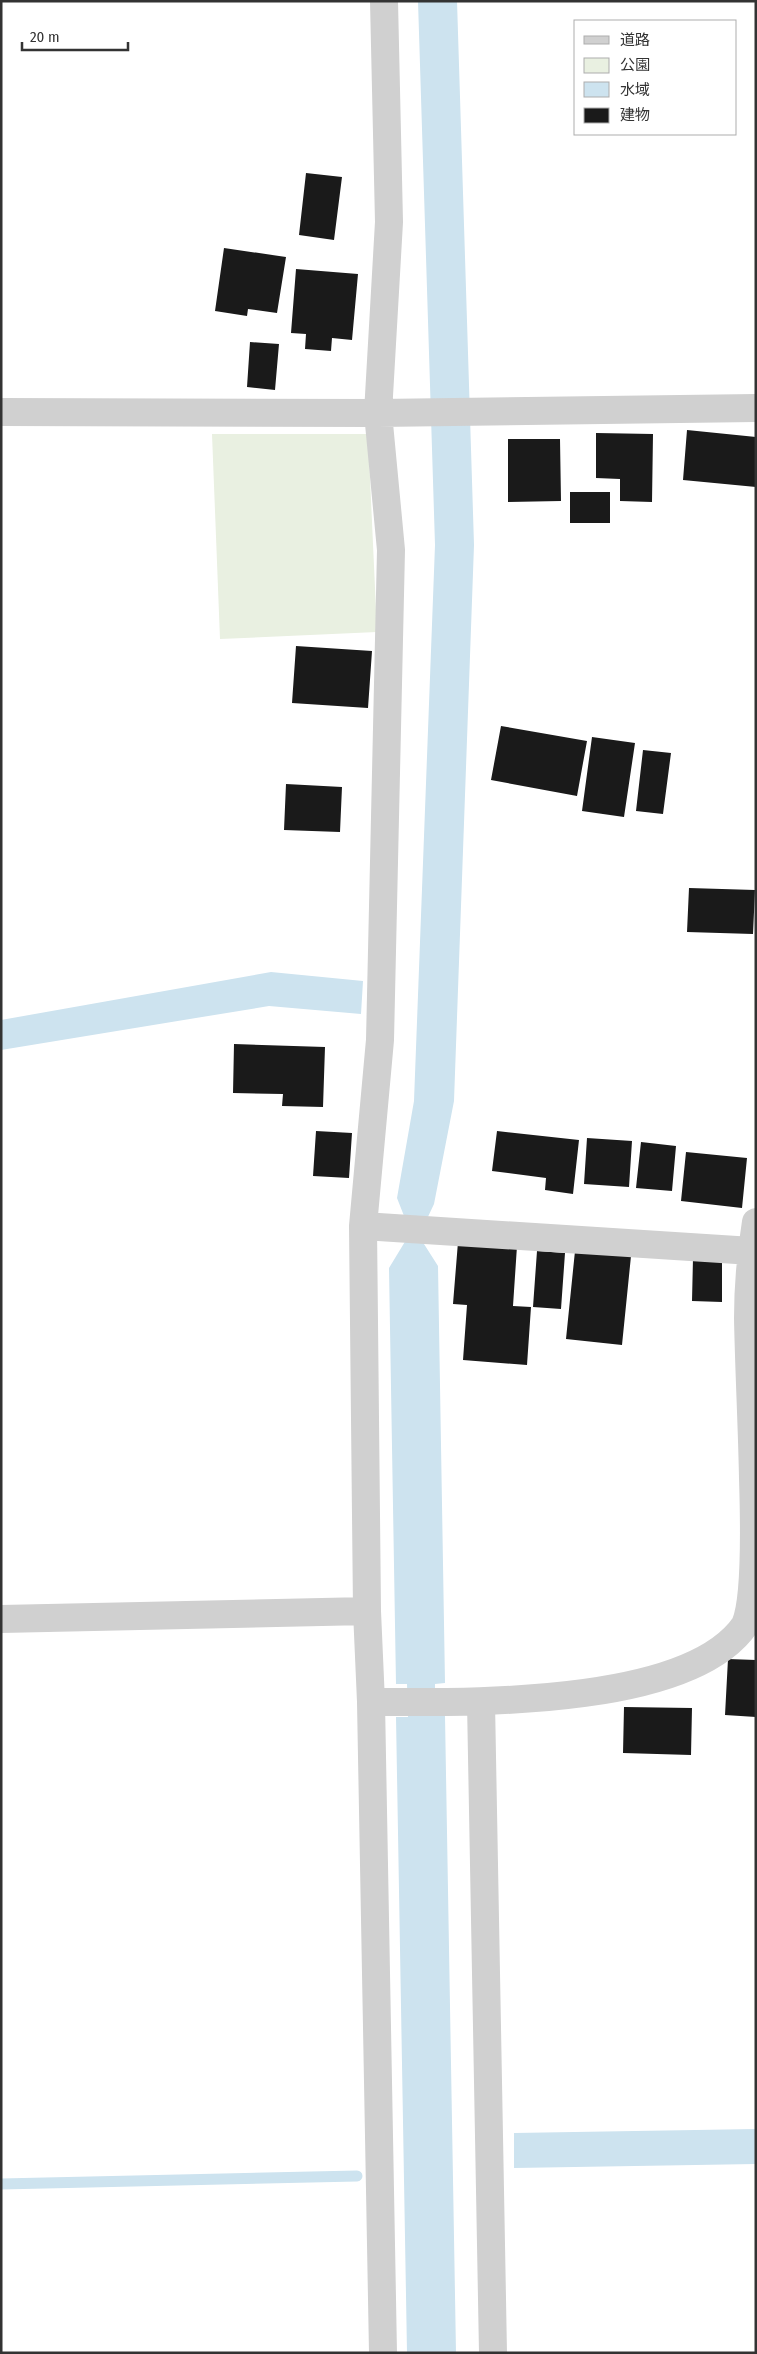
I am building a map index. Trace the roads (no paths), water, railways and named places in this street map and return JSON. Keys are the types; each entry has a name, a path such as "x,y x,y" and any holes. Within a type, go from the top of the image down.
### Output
{"street":[{"path":"382,2353 371,1702 367,1611 363,1226 380,1040 390,560 378,413 388,222 384,1"},
{"path":"1,412 420,413 756,408"},
{"path":"371,1702 481,1702 581,1693 665,1676 706,1660 727,1644 746,1624 754,1597 756,1554 748,1315 756,1222"},
{"path":"363,1226 752,1251"},
{"path":"1,1619 367,1611"},
{"path":"481,1702 493,2353"}],"water":[{"path":"418,1 457,1 474,545 454,1101 434,1204 426,1221 424,1244 438,1266 445,1683 435,1684 435,1716 445,1716 456,2353 407,2353 396,1717 408,1717 407,1684 396,1684 389,1268 406,1240 406,1221 397,1198 414,1101 435,545"},
{"path":"271,972 363,981 361,1014 269,1006 1,1050 1,1020"},
{"path":"756,2129 756,2164 514,2168 514,2133"}],"waterway":[{"path":"1,2184 357,2176"}]}
